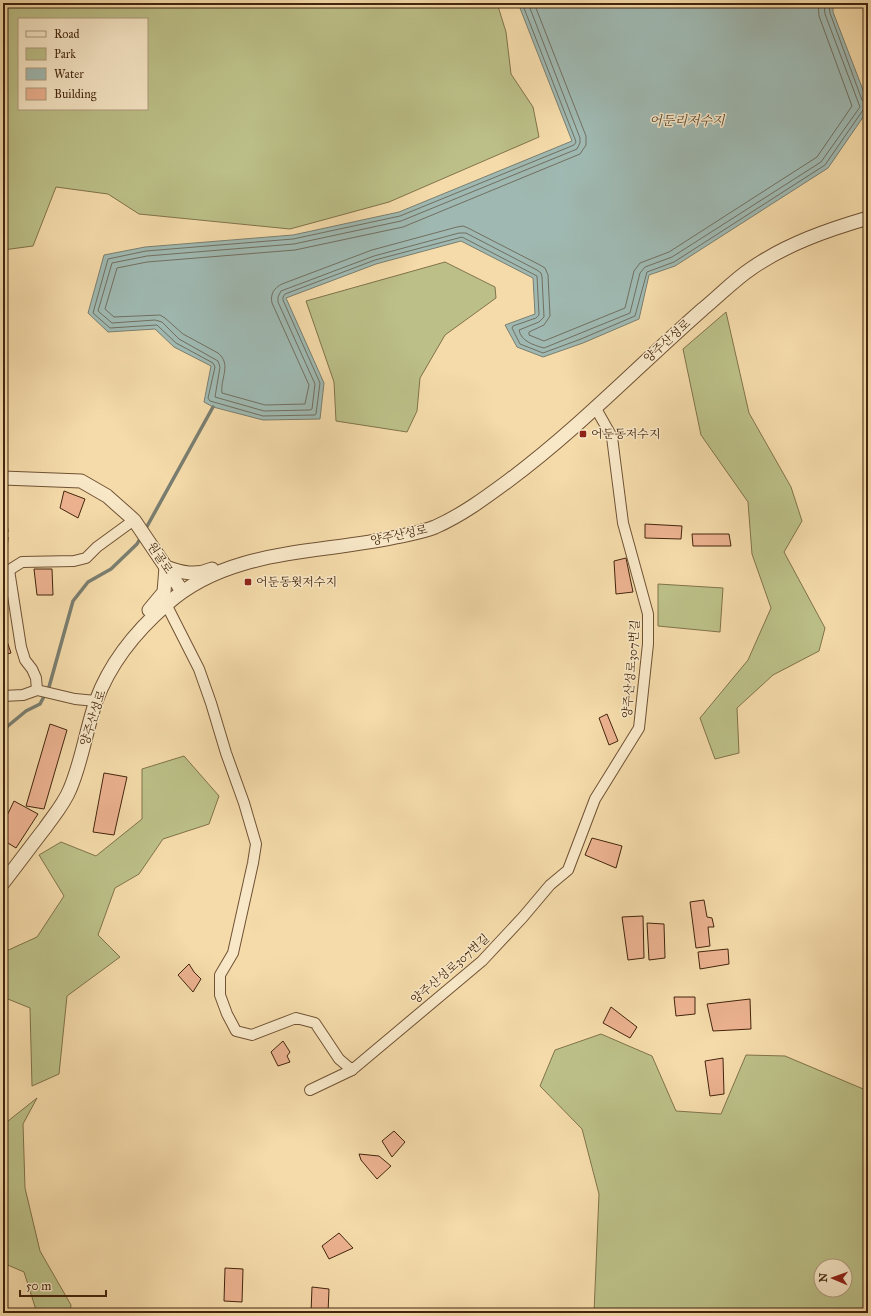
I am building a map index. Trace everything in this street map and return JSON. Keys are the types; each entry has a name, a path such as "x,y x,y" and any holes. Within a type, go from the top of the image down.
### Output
{"street":[{"name":"양주산성로","path":"3,883 64,802 77,770 96,701 114,664 133,639 166,604 182,591 228,568 277,555 385,539 424,531 477,504 540,457 687,323 751,268 794,244 868,218"},
{"name":"양주산성로307번길","path":"310,1090 352,1070 482,961 518,923 550,885 568,870 595,799 639,728 648,644 648,614 623,523 612,437 595,407"},
{"name":"원골로","path":"3,478 80,481 107,496 136,523 182,591"},
{"path":"39,691 36,678 21,647 6,572 22,562 74,561 86,558 97,548 136,523"},
{"path":"133,639 135,628 164,592 166,567 192,574 204,573 237,559 247,563"},
{"path":"166,604 199,669 244,803 256,844 233,953 220,975 220,995 227,1014 236,1030 252,1035 296,1018 315,1022 338,1059 352,1070"},
{"path":"3,696 23,695 39,691 96,701"}],"green space":[{"path":"3,3 497,3 506,32 511,74 533,107 539,137 389,202 290,229 139,214 108,194 56,187 33,246 3,250"},
{"path":"445,262 495,287 496,298 445,335 420,378 417,411 407,432 336,421 334,382 306,301"},
{"path":"726,312 749,413 791,487 802,521 784,552 825,628 819,651 773,675 737,708 739,753 715,759 700,718 748,660 771,608 752,554 748,502 701,435 683,349"},
{"path":"658,584 723,588 720,632 658,626"},
{"path":"184,756 219,796 209,824 163,839 139,874 115,888 98,935 120,957 67,996 59,1074 32,1086 30,1008 3,997 3,950 4,952 37,937 64,896 39,855 61,842 96,856 142,819 142,769"},
{"path":"601,1034 652,1056 676,1111 721,1114 746,1055 785,1056 868,1091 868,1313 594,1313 599,1194 582,1129 540,1086 555,1050"},
{"path":"37,1098 23,1124 25,1188 40,1251 71,1305 70,1313 37,1313 24,1272 3,1263 3,1125"}],"water":[{"name":"어둔리저수지","path":"518,3 833,3 833,12 868,103 868,110 828,168 675,266 649,275 639,319 583,343 543,357 517,347 505,325 535,314 533,278 461,241 376,264 286,298 324,383 320,419 263,420 213,407 204,402 211,366 174,347 155,329 108,332 88,313 104,255 145,247 293,235 399,212 572,141"}],"building":[{"path":"64,491 85,499 78,518 60,508"},
{"path":"3,510 6,510 8,532 3,531"},
{"path":"645,524 682,526 681,539 645,538"},
{"path":"692,534 729,534 731,546 693,546"},
{"path":"3,537 8,537 6,565 3,565"},
{"path":"626,558 633,592 616,594 614,561"},
{"path":"34,569 52,569 53,595 37,595"},
{"path":"5,635 11,653 3,655 3,636"},
{"path":"607,714 618,741 609,745 599,718"},
{"path":"50,724 67,730 44,809 26,806"},
{"path":"104,773 127,777 114,835 93,832"},
{"path":"14,801 38,814 16,848 3,840 3,824"},
{"path":"592,838 622,846 616,868 585,855"},
{"path":"704,900 707,917 712,918 714,927 708,927 710,946 696,948 690,902"},
{"path":"643,916 644,958 628,960 622,917"},
{"path":"647,923 664,924 665,958 649,960"},
{"path":"728,949 729,964 700,969 698,952"},
{"path":"189,964 201,979 193,992 178,975"},
{"path":"674,997 695,997 695,1014 676,1016"},
{"path":"750,999 751,1029 713,1031 707,1004"},
{"path":"611,1007 637,1027 630,1038 603,1023"},
{"path":"283,1041 290,1052 287,1056 290,1062 278,1066 271,1052"},
{"path":"723,1058 724,1094 710,1096 705,1061"},
{"path":"394,1131 405,1142 392,1157 382,1141"},
{"path":"359,1154 379,1156 391,1166 377,1179 361,1160"},
{"path":"339,1233 353,1248 329,1259 322,1246"},
{"path":"225,1268 243,1269 242,1302 224,1301"},
{"path":"312,1287 329,1289 328,1313 311,1313"}],"waterway":[{"path":"145,530 213,407"},
{"path":"3,730 26,711 40,704 49,687 73,601 88,582 111,569 137,544 141,537"}],"place":[{"name":"어둔동저수지","path":"583,434"},
{"name":"어둔동윗저수지","path":"248,582"}]}
